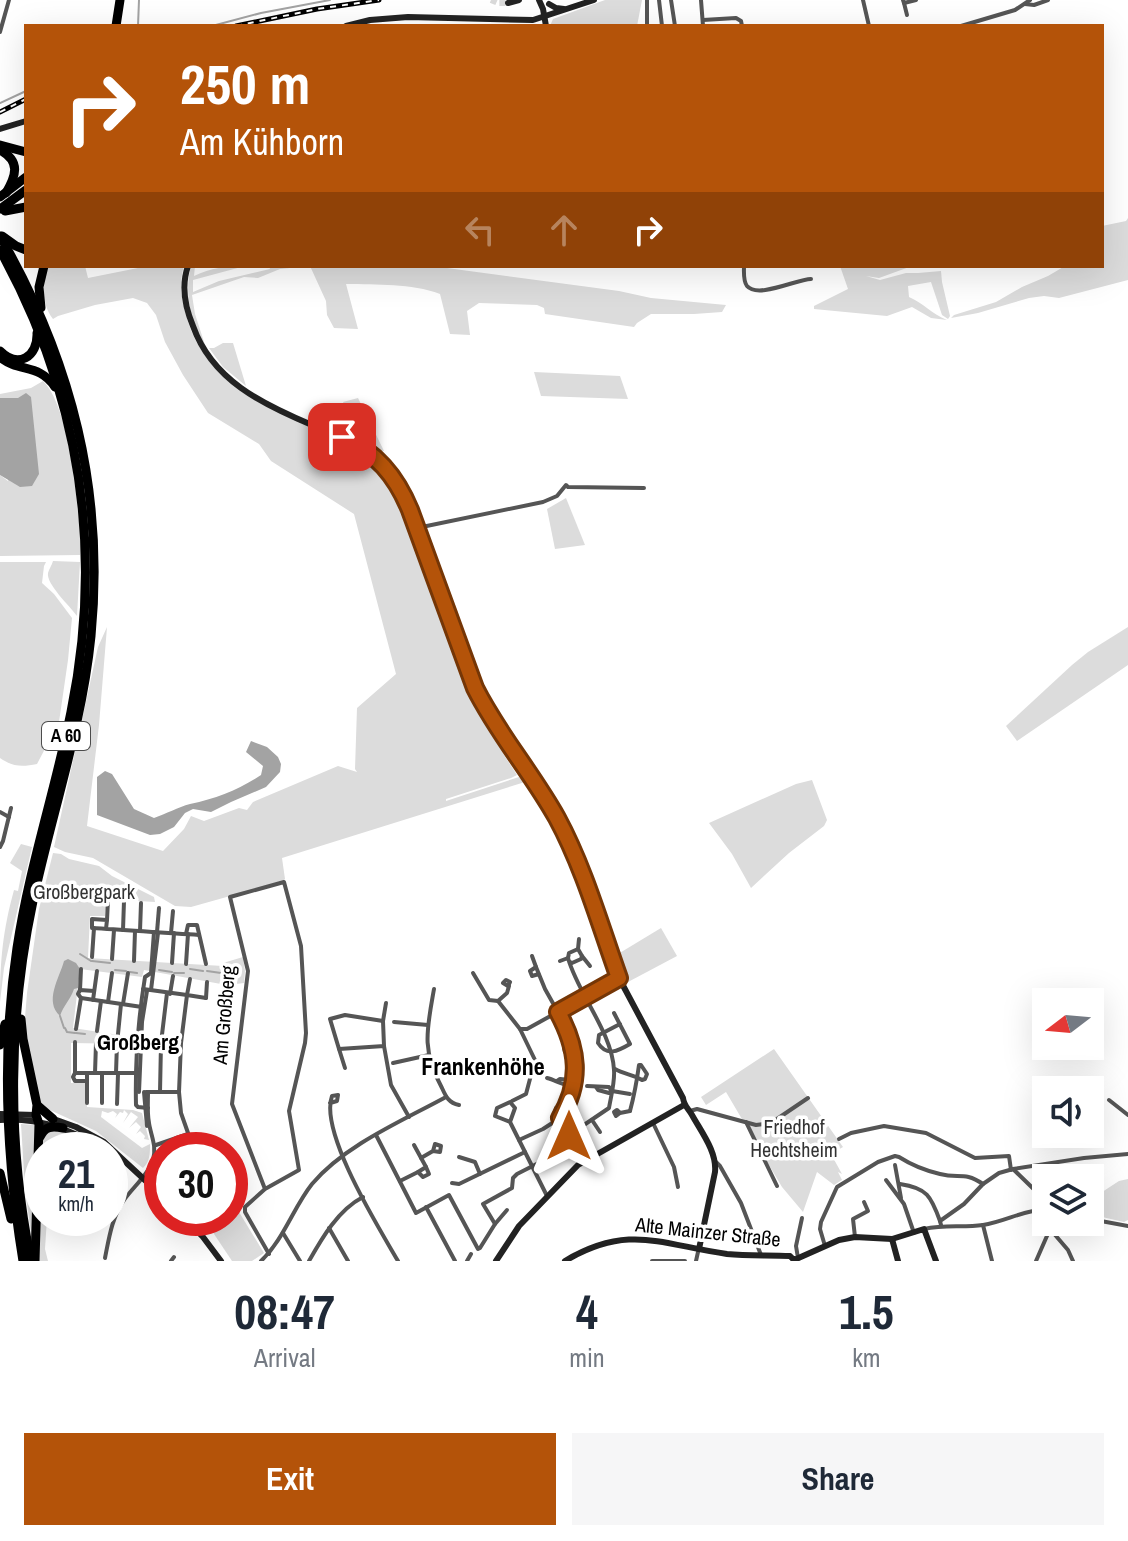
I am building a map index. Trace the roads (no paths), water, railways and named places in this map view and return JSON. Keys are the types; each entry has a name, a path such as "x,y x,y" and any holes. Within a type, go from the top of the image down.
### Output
{"highway":[{"path":"119,24 123,0"},
{"path":"0,147 24,152"},
{"path":"0,147 15,168 2,204"},
{"path":"2,204 24,182"},
{"path":"2,204 24,194"},
{"path":"2,204 24,207"},
{"name":"A 60","path":"0,235 24,249"},
{"name":"A 60","path":"0,235 17,266 63,377 80,438 90,498 91,636 71,750 33,904 19,988 11,1104"},
{"name":"A 60","path":"0,250 40,322 63,401 79,473 90,558 76,686 21,924 10,1014 13,1200 23,1261"},
{"path":"0,351 14,360 22,359 34,350 40,322 39,287 44,268"},
{"name":"A 60","path":"0,357 10,364 46,376 63,401"},
{"path":"19,988 23,1039 38,1132"},
{"path":"0,1045 10,1014"},
{"path":"37,1114 53,1119"},
{"path":"20,1120 37,1114"},
{"path":"44,1132 53,1127 63,1128"},
{"name":"A 60","path":"11,1130 33,1261"},
{"path":"0,1173 23,1261"},
{"path":"33,1261 34,1236"}],"street":[{"path":"0,32 9,0"},
{"path":"508,3 519,0"},
{"path":"539,0 545,17"},
{"path":"354,24 419,17 462,22 533,20 594,0"},
{"path":"647,0 647,24"},
{"path":"659,0 662,24"},
{"path":"671,0 675,24"},
{"path":"701,0 703,23 736,18 742,24"},
{"path":"863,0 869,24"},
{"path":"907,15 904,2 916,0"},
{"path":"968,24 1015,10 1027,1 1034,5 1048,0"},
{"path":"543,24 550,9 548,2"},
{"path":"548,2 560,10 570,9"},
{"path":"419,17 419,24"},
{"path":"533,20 540,24"},
{"path":"0,129 24,122"},
{"path":"188,268 184,282 188,311 199,341 213,363 251,396 353,441 377,457 398,483 475,688 487,712 559,822 619,978 716,1162 741,1203 761,1255"},
{"path":"744,268 746,284 754,289 786,286 811,279"},
{"path":"417,528 547,501 557,496 566,485 644,488"},
{"path":"0,847 11,808"},
{"path":"0,812 9,817"},
{"name":"Am Großberg","path":"284,882 301,941 306,1033 289,1111 299,1170 265,1189 232,1104 248,971 230,897 284,882"},
{"path":"106,929 108,900"},
{"path":"123,930 124,901"},
{"path":"134,961 141,903"},
{"path":"149,1132 147,1108 137,1073 142,1007 152,974 159,908"},
{"path":"172,963 173,911"},
{"path":"92,957 92,919 107,920"},
{"path":"186,964 188,925 197,925 206,964"},
{"path":"94,928 199,935"},
{"path":"112,959 114,930"},
{"path":"579,939 578,949 590,966"},
{"path":"578,949 569,953 568,959 603,1031 610,1053 614,1069 612,1091 615,1111"},
{"path":"532,956 568,1030 574,1053 576,1066 566,1108 556,1108 554,1115 572,1142"},
{"path":"568,959 572,963 582,956"},
{"path":"560,961 568,959"},
{"path":"76,1029 81,998 78,994 81,969"},
{"path":"93,1000 97,971"},
{"path":"108,1002 112,973"},
{"path":"118,1034 128,973"},
{"path":"473,973 489,1000 498,1001 520,1029 535,1060 526,1094 497,1108 494,1114 496,1118 510,1122"},
{"path":"160,1092 161,1043 173,976"},
{"path":"520,1029 527,1029 619,978"},
{"path":"187,1132 179,1092 181,1043 190,979"},
{"path":"147,990 206,999 207,982"},
{"path":"498,1001 507,993 509,986"},
{"path":"434,989 427,1050 446,1097 459,1105"},
{"path":"80,990 94,991"},
{"path":"81,998 142,1007"},
{"path":"97,1031 101,1001"},
{"path":"386,1003 384,1046 391,1085 409,1117"},
{"path":"610,1053 630,1044 614,1013"},
{"path":"345,1068 330,1019 345,1015 383,1021"},
{"path":"394,1022 428,1025"},
{"path":"603,1031 620,1024"},
{"path":"75,1042 73,1077 75,1081 87,1081"},
{"path":"95,1073 96,1043"},
{"path":"117,1043 117,1104"},
{"path":"339,1049 384,1046"},
{"path":"393,1063 429,1055"},
{"path":"495,1224 483,1204 512,1188 515,1176 568,1148 581,1136 578,1129 592,1120 631,1108 637,1077 614,1069"},
{"path":"75,1073 137,1073"},
{"path":"87,1074 87,1103"},
{"path":"102,1074 102,1103"},
{"path":"547,1078 559,1083 573,1083"},
{"path":"587,1086 609,1087 612,1091 630,1094"},
{"path":"142,1092 179,1092"},
{"path":"261,1261 283,1233 303,1195 343,1155 446,1097"},
{"path":"496,1261 519,1226 578,1165 652,1123 687,1108 756,1125 771,1123 808,1098"},
{"path":"1109,1100 1128,1115"},
{"path":"512,1102 515,1108 510,1122 547,1196"},
{"path":"330,1103 332,1124 343,1155 398,1261"},
{"path":"0,1114 37,1114 72,1132"},
{"path":"53,1119 86,1132"},
{"path":"519,1140 559,1119"},
{"path":"0,1120 20,1120"},
{"path":"592,1120 600,1132"},
{"path":"746,1122 777,1186"},
{"path":"652,1123 674,1167 678,1187"},
{"path":"839,1139 851,1133 884,1126 926,1133 975,1158 1009,1156 1012,1169 1032,1188"},
{"path":"376,1135 416,1213 449,1195 478,1249 507,1210"},
{"path":"400,1181 426,1167 414,1145"},
{"path":"421,1158 433,1151"},
{"path":"452,1183 459,1184 525,1152"},
{"path":"936,1261 924,1229 940,1223 999,1173 1084,1158 1128,1154"},
{"path":"825,1246 821,1222 834,1190 878,1162 895,1156 940,1174 965,1175 983,1184"},
{"path":"459,1157 475,1162 480,1174"},
{"path":"696,1261 716,1162"},
{"path":"128,1165 144,1180"},
{"path":"128,1165 133,1187"},
{"path":"895,1165 901,1200"},
{"path":"105,1258 113,1222 123,1201 144,1173"},
{"path":"886,1180 901,1200 914,1233"},
{"path":"900,1184 928,1193 940,1223"},
{"path":"265,1189 246,1205 245,1210 269,1254"},
{"path":"309,1261 329,1228 363,1197"},
{"path":"855,1237 853,1219 868,1211 864,1202"},
{"path":"426,1207 455,1261"},
{"path":"940,1223 983,1225 1032,1211"},
{"path":"797,1260 796,1242 802,1218"},
{"path":"1104,1222 1128,1226"},
{"path":"983,1225 992,1261"},
{"path":"329,1228 348,1261"},
{"name":"Alte Mainzer Straße","path":"565,1261 605,1244 633,1239 657,1240 698,1251 790,1256 797,1260 839,1240 855,1237 892,1239 924,1229"},
{"path":"283,1233 300,1261"},
{"path":"202,1236 221,1261"},
{"path":"1036,1261 1047,1236"},
{"path":"1056,1236 1073,1261"},
{"path":"892,1239 898,1261"},
{"path":"467,1261 471,1254"},
{"path":"652,1261 685,1261"}],"waterway":[{"path":"138,24 139,0"},
{"path":"220,24 330,0"},
{"path":"0,103 24,92"},
{"path":"80,954 91,961"},
{"path":"92,961 110,963"},
{"path":"190,969 203,971"},
{"path":"115,970 126,971"},
{"path":"159,970 172,972"},
{"path":"207,971 221,973"},
{"path":"130,972 137,973"},
{"path":"174,973 184,973"},
{"path":"60,1016 64,1028"},
{"path":"65,1028 67,1032 75,1033"},
{"path":"76,1033 85,1034"},
{"path":"98,1035 107,1036"},
{"path":"109,1036 117,1036"},
{"path":"119,1036 127,1037"}],"tunnel":[{"path":"491,0 508,3"}],"railway":[{"path":"246,24 379,0"},
{"path":"0,112 24,100"}],"district":[{"name":"Großberg","path":"138,1042"},
{"name":"Frankenhöhe","path":"483,1067"}],"park label":[{"name":"Großbergpark","path":"84,892"},
{"name":"Friedhof Hechtsheim","path":"794,1138"}]}
